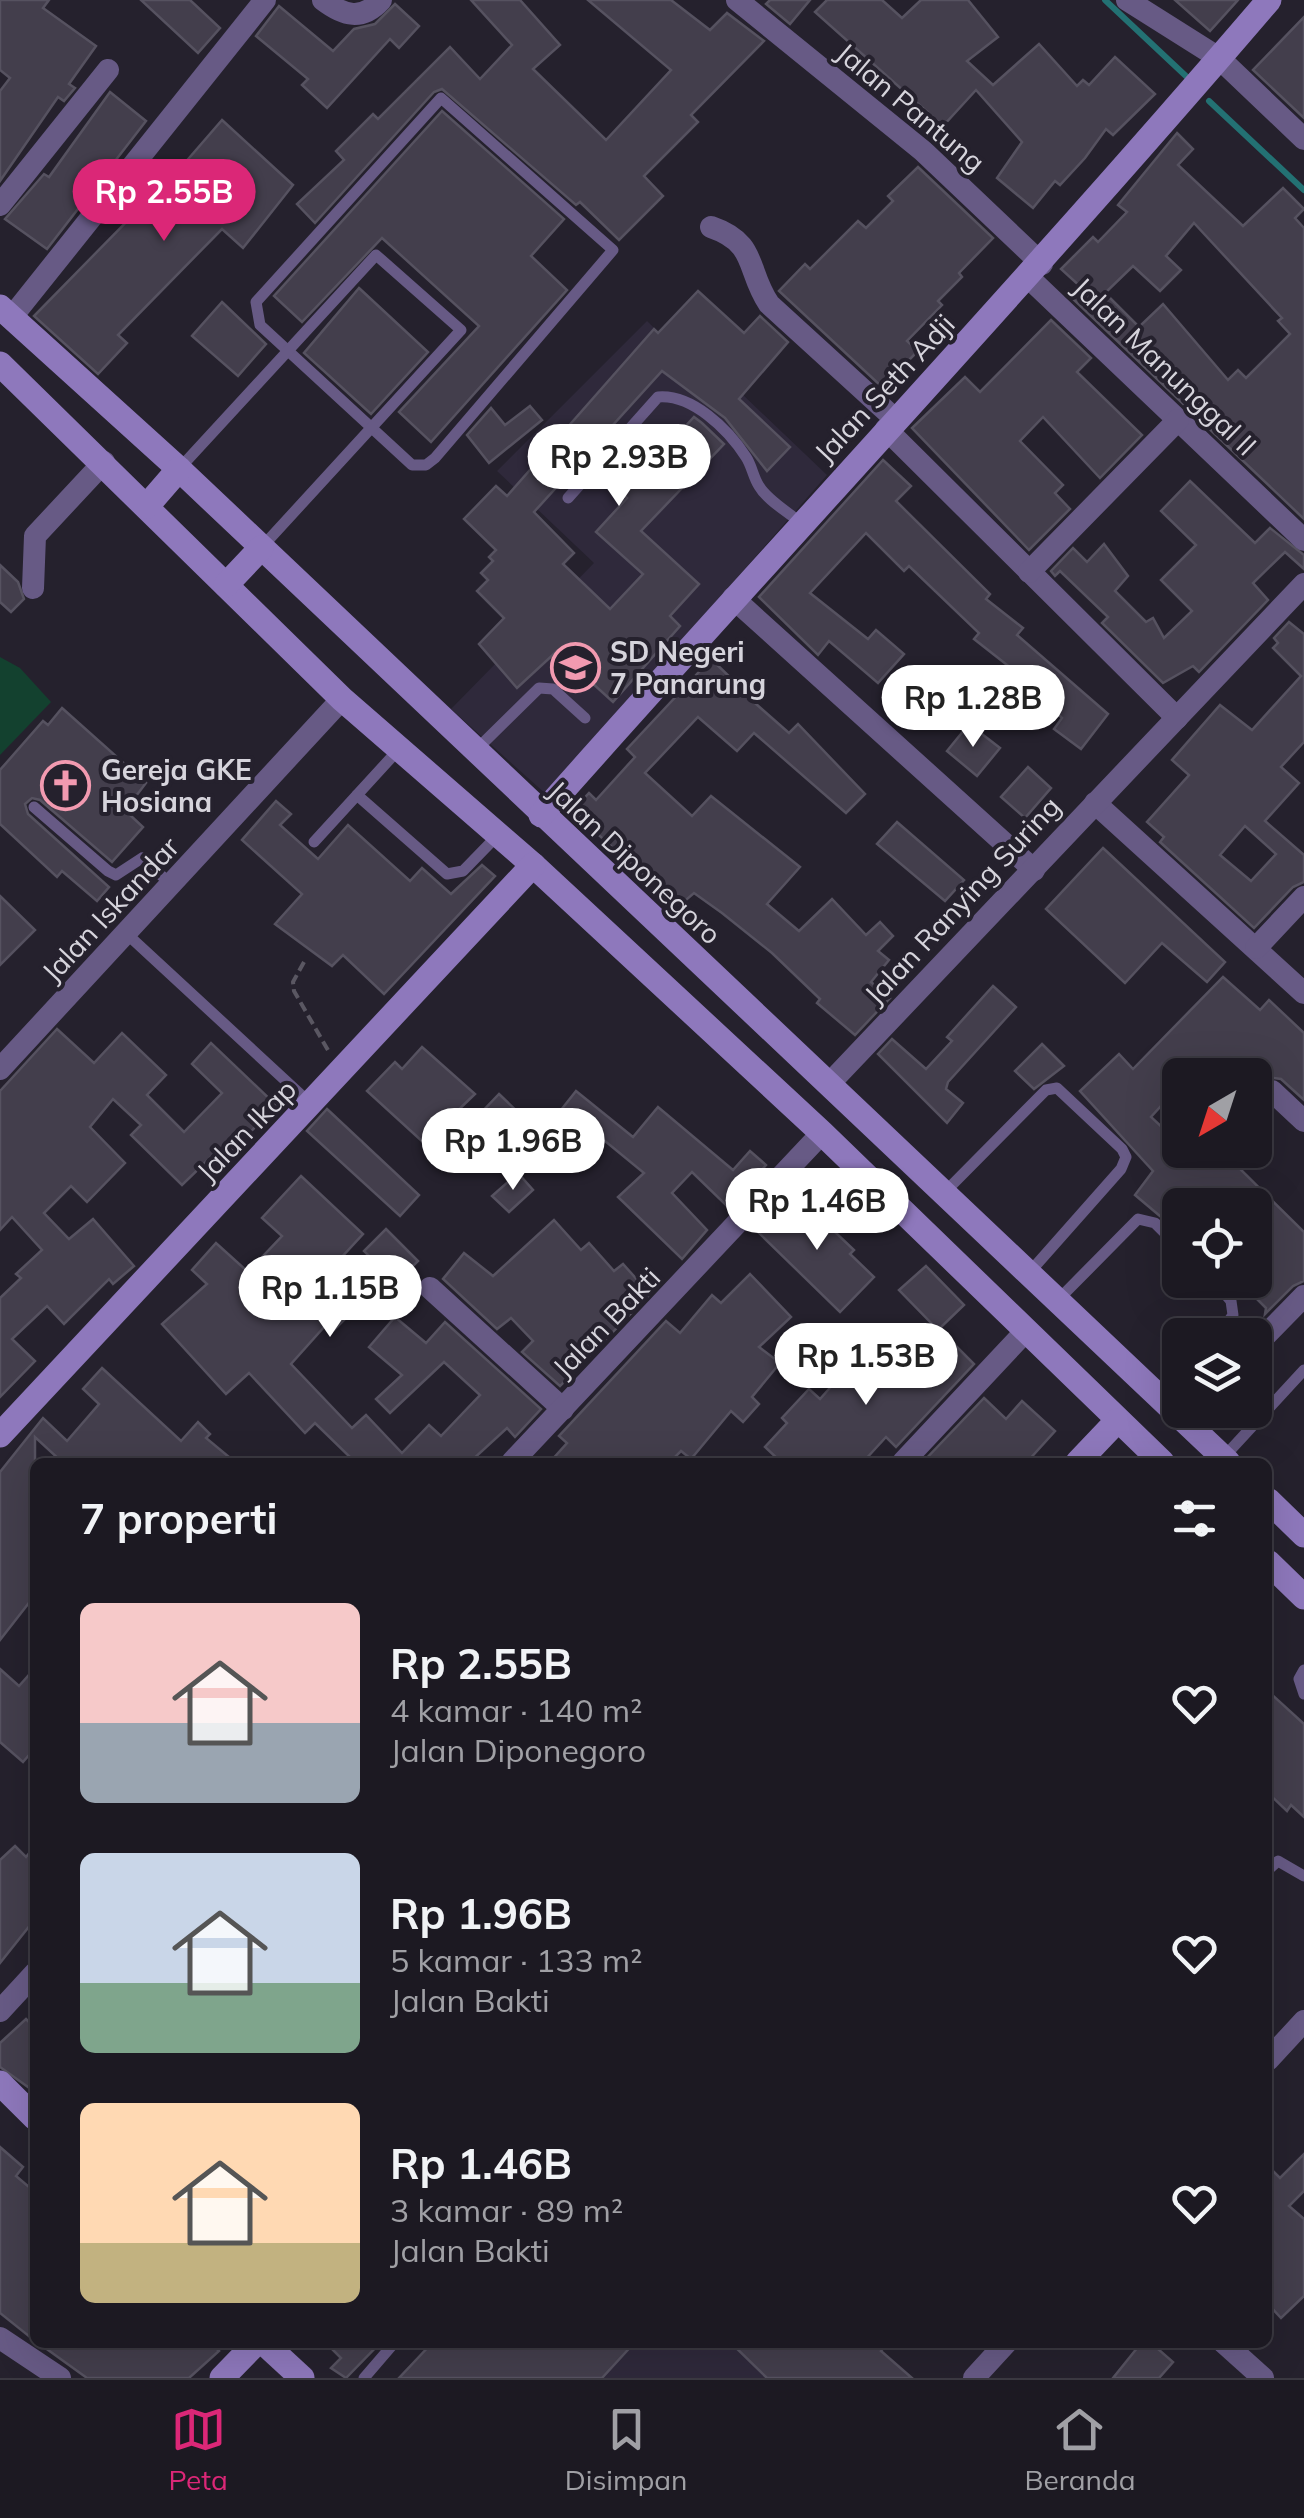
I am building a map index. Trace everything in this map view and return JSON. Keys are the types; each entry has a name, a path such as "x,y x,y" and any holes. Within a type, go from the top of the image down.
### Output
{"main road":[{"name":"Jalan Seth Adji","path":"541,816 801,523 1035,271 1268,0"},
{"name":"Jalan Diponegoro","path":"6,313 179,470 1162,1399"},
{"path":"0,364 342,699 533,865 822,1133 1152,1458"},
{"path":"147,506 179,470"},
{"path":"226,585 261,548"},
{"name":"Jalan Ikap","path":"0,1435 312,1106 533,865"},
{"path":"1082,1458 1117,1421"},
{"name":"Jalan Diponegoro","path":"1199,1428 1223,1458"},
{"path":"1272,1504 1304,1535"},
{"path":"1272,1566 1304,1597"},
{"path":"0,2083 30,2113"},
{"path":"222,2378 254,2348"},
{"path":"267,2348 302,2378"}],"street":[{"path":"6,313 265,0"},
{"path":"323,0 346,15 357,16 381,0"},
{"name":"Jalan Pantung","path":"737,0 922,151 1035,271"},
{"path":"1127,0 1209,70 1304,139"},
{"path":"0,204 108,70"},
{"path":"711,227 727,233 752,258 759,290 769,304 1176,718"},
{"name":"Jalan Manunggal II","path":"1035,271 1178,420 1304,540"},
{"path":"1029,572 1178,420"},
{"path":"32,588 36,536 104,462"},
{"name":"Jalan Ranying Suring","path":"828,1084 1304,584"},
{"path":"734,598 1034,870"},
{"name":"Jalan Iskandar","path":"0,1069 128,935 342,699"},
{"path":"1096,803 1304,993"},
{"path":"1256,948 1304,897"},
{"path":"1272,1091 1304,1121"},
{"name":"Jalan Bakti","path":"516,1458 822,1133"},
{"path":"430,1288 563,1410"},
{"path":"1272,1329 1304,1296"},
{"path":"907,1458 1024,1333"},
{"path":"0,2011 30,1978"},
{"path":"1272,2056 1304,2021"},
{"path":"0,2338 60,2378"},
{"path":"974,2378 1002,2348"},
{"path":"1229,2348 1263,2378"}],"lane":[{"path":"441,98 614,250 426,465 412,465 372,426 260,325 256,302 441,98"},
{"path":"179,470 376,254 462,330 261,548"},
{"path":"568,498 658,396 675,395 694,403 747,458 760,488 801,523"},
{"path":"476,750 539,688 554,689 585,718"},
{"path":"314,842 400,748"},
{"path":"357,795 448,874 463,871 498,834"},
{"path":"34,807 108,871 116,875 142,858 173,886"},
{"path":"128,935 312,1106"},
{"path":"945,1192 1046,1090 1057,1088 1122,1149 1126,1157 1121,1169 1029,1272"},
{"path":"1057,1300 1138,1220 1155,1224 1162,1231"},
{"path":"1227,1458 1304,1370"},
{"path":"1304,1670 1299,1679 1304,1694"},
{"path":"1272,1866 1278,1861 1304,1876"},
{"path":"364,2378 390,2348"}],"path":[{"path":"304,962 293,982 294,991 326,1049 347,1068"}],"shaded area":[{"path":"647,321 686,359 696,350 827,475 547,795 451,709 594,563 497,471"},
{"path":"500,2348 815,2348 848,2378 473,2378"}],"green space":[{"path":"0,657 20,668 51,702 0,755"}],"building":[{"path":"0,0 49,0 43,8 96,46 69,84 75,88 64,101 58,97 0,181 0,91 10,78 0,70"},
{"path":"141,0 190,0 220,28 198,53"},
{"path":"471,0 520,0 560,45 533,69 606,140 671,70 588,0 671,0 710,30 727,13 764,41 691,115 698,122 644,176 663,196 619,240 580,202 576,205 442,89 434,92 315,223 297,204 344,160 336,151 373,114 378,119 450,47 480,79 512,45"},
{"path":"770,0 810,0 790,24 766,4"},
{"path":"827,0 882,0 902,18 921,0 968,0 998,37 967,61 993,85 1039,44 1077,86 1083,80 1089,85 1115,57 1155,94 1113,135 1106,129 1085,158 1060,185 1055,181 1033,208 997,178 1022,142 976,90 943,126 815,12"},
{"path":"1175,0 1238,0 1210,31"},
{"path":"395,4 419,26 399,48 390,39 327,108 302,85 308,79 256,36 279,6 333,51 354,29 375,24"},
{"path":"1304,17 1304,118 1253,70"},
{"path":"110,92 146,121 47,249 5,219 44,174 49,177"},
{"path":"442,111 564,219 531,256 567,290 431,442 399,412 479,326 382,238 302,322 274,296"},
{"path":"222,120 293,185 243,248 222,229 118,335 127,343 98,374 34,316 137,211 145,219 184,177 177,172"},
{"path":"1177,133 1193,149 1178,165 1243,226 1283,188 1304,209 1295,218 1304,228 1304,519 1072,298 1082,288 1061,269 1093,237 1098,242 1127,212 1118,205","holes":["1194,223 1282,318 1278,321 1290,334 1246,378 1238,370 1228,380 1163,304 1139,327 1105,293 1133,266 1160,291 1181,270 1166,256"]},
{"path":"918,167 993,238 959,273 962,277 938,301 942,305 907,341 918,351 882,387 779,291 805,264 810,269 858,221 866,228 893,201 888,196"},
{"path":"359,288 428,352 371,414 304,353"},
{"path":"698,291 744,333 760,316 788,342 739,399 790,447 767,471 725,418 662,371 534,512 574,553 563,564 610,609 643,574 596,532 627,498 623,494 694,417 702,423 724,444 641,531 699,584 670,616 680,626 613,702 557,651 517,688 479,644 504,618 477,591 488,580 481,573 493,561 489,557 496,550 464,519 496,486 507,496 654,329 658,333"},
{"path":"222,302 266,344 238,376 192,336"},
{"path":"1051,320 1091,358 1077,372 1142,435 1100,478 1043,417 1020,441 1063,485 1055,493 1070,509 1029,550 912,428 965,377 980,392"},
{"path":"530,406 542,420 489,463 467,435 491,408 505,425"},
{"path":"883,460 911,486 896,501 990,594 986,599 1023,628 1017,635 1108,714 1081,749 1054,729 1062,718 1016,672 974,639 979,633 909,566 904,571 866,533 810,593 868,639 876,630 904,654 878,683 829,641 818,655 759,597"},
{"path":"1190,481 1255,543 1270,528 1304,555 1304,569 1285,552 1253,583 1268,600 1199,672 1193,666 1163,683 1102,623 1108,617 1060,571 1055,576 1051,571 1073,548 1087,562 1104,544 1128,576 1115,591 1146,622 1153,618 1164,638 1192,611 1161,580 1196,545 1161,511"},
{"path":"0,565 18,582 24,599 11,612 0,602"},
{"path":"1289,622 1304,634 1304,742 1281,767 1299,783 1265,821 1304,855 1304,882 1293,887 1254,928 1160,842 1164,837 1147,822 1189,775 1172,760 1220,705 1252,730 1301,676 1273,648 1278,643 1274,638","holes":["1245,826 1276,854 1251,881 1220,855"]},
{"path":"711,659 789,733 798,724 865,794 846,813 754,733 737,751 698,717 645,773 692,816 711,796 800,867 767,904 799,931 832,899 866,935 880,922 893,936 878,951 889,960 871,982 890,998 855,1035 817,1003 820,999 772,953 722,913 694,893 680,905 656,878 652,883 572,811 589,793 596,800 635,757 627,749"},
{"path":"929,682 947,697 927,721 909,707"},
{"path":"62,708 146,783 133,800 138,805 130,815 143,827 112,862 40,800 32,798 25,804 28,814 109,887 97,901 62,871 57,877 0,824 0,770 43,721 48,725"},
{"path":"969,724 1000,748 977,776 947,751"},
{"path":"1028,767 1051,788 1025,818 1001,797"},
{"path":"276,801 291,814 280,825 318,859 348,825 410,881 422,868 451,894 482,865 495,876 384,994 343,955 332,966 275,924 302,894 242,840"},
{"path":"897,822 964,880 945,901 877,844"},
{"path":"1103,848 1225,962 1207,982 1162,943 1125,983 1046,909"},
{"path":"0,896 35,930 0,965"},
{"path":"1223,977 1260,1010 1269,1000 1304,1033 1304,1100 1281,1079 1272,1078 1272,1058 1162,1058 1162,1105 1151,1117 1162,1127 1162,1168 1239,1168 1259,1188 1162,1188 1162,1218 1135,1195 1153,1171 1080,1091 1119,1054 1133,1069"},
{"path":"993,986 1016,1007 948,1082 946,1089 963,1103 947,1123 878,1054 892,1039 926,1069 952,1041 947,1037"},
{"path":"57,1029 94,1063 122,1033 166,1075 147,1095 184,1132 222,1093 192,1064 211,1043 276,1105 223,1161 215,1153 182,1185 131,1135 141,1125 113,1099 90,1127 125,1163 87,1202 71,1186 44,1213 69,1239 93,1219 134,1266 113,1284 109,1279 64,1324 47,1306 12,1339 35,1361 0,1397 0,1298 21,1278 16,1274 42,1250 12,1217 0,1230 0,1091"},
{"path":"1042,1044 1064,1066 1034,1089 1015,1071"},
{"path":"422,1047 475,1094 424,1143 367,1091 395,1062 402,1069"},
{"path":"576,1091 633,1137 658,1107 733,1170 750,1151 766,1165 729,1208 692,1172 672,1193 707,1230 682,1259 618,1197 644,1173 605,1141 583,1168 542,1134"},
{"path":"499,1094 547,1140 527,1161 479,1115"},
{"path":"327,1109 419,1195 400,1216 307,1131"},
{"path":"518,1173 533,1190 509,1212 492,1196"},
{"path":"301,1176 363,1234 316,1285 348,1316 332,1332 325,1326 291,1364 352,1428 366,1415 402,1453 429,1425 441,1436 480,1395 444,1362 390,1413 376,1399 402,1375 369,1347 395,1317 426,1343 445,1322 541,1409 515,1437 507,1428 474,1458 351,1458 315,1423 305,1433 249,1373 226,1394 162,1324 207,1284 192,1270 216,1243 248,1272 282,1236 262,1218"},
{"path":"796,1195 854,1250 850,1254 874,1277 840,1312 759,1233"},
{"path":"1272,1200 1304,1232 1304,1281 1293,1286 1265,1314 1266,1308 1256,1298 1272,1298"},
{"path":"554,1220 581,1250 589,1243 614,1271 623,1264 650,1294 560,1386 522,1352 533,1341 511,1318 497,1329 443,1279 464,1253 493,1276"},
{"path":"386,1229 418,1261 396,1283 364,1251"},
{"path":"926,1266 964,1305 938,1330 899,1290"},
{"path":"750,1274 791,1317 759,1347 780,1363 752,1397 759,1404 743,1422 731,1411 692,1458 681,1451 674,1458 554,1458 567,1443 559,1436 666,1321 680,1333 712,1295 721,1303"},
{"path":"949,1339 974,1364 896,1447 886,1437 867,1458 777,1458 765,1447 787,1423 782,1418 809,1389 820,1399 868,1345 905,1382"},
{"path":"102,1368 181,1441 198,1422 210,1434 206,1438 230,1458 58,1458 35,1437 35,1458 30,1458 30,1601 0,1640 0,1472 43,1418 67,1441 99,1404 83,1389"},
{"path":"984,1398 1006,1419 1022,1401 1055,1431 1031,1458 927,1458"},
{"path":"0,1669 19,1686 30,1674 30,1754 23,1762 0,1742"},
{"path":"1272,1695 1304,1724 1304,1817 1291,1805 1287,1811 1272,1797"},
{"path":"15,1846 26,1857 30,1852 30,1925 0,1963 0,1860"},
{"path":"26,2019 30,2023 30,2088 0,2067 0,2043"},
{"path":"0,2147 23,2167 16,2176 30,2188 30,2337 0,2313"},
{"path":"1304,2154 1304,2191 1289,2206 1304,2219 1304,2296 1281,2318 1272,2308 1272,2170 1280,2178"},
{"path":"45,2348 219,2351 189,2378 87,2378"},
{"path":"331,2348 375,2348 346,2378 331,2368 341,2358"},
{"path":"427,2348 630,2348 602,2378 399,2378"},
{"path":"736,2348 883,2348 881,2351 912,2378 767,2378"},
{"path":"1137,2348 1157,2348 1173,2362 1159,2378 1113,2378"}],"waterway":[{"path":"1105,0 1188,78"},
{"path":"1209,101 1304,190"}],"place":[{"name":"SD Negeri 7 Panarung","path":"575,667"},
{"name":"Gereja GKE Hosiana","path":"66,785"}]}
